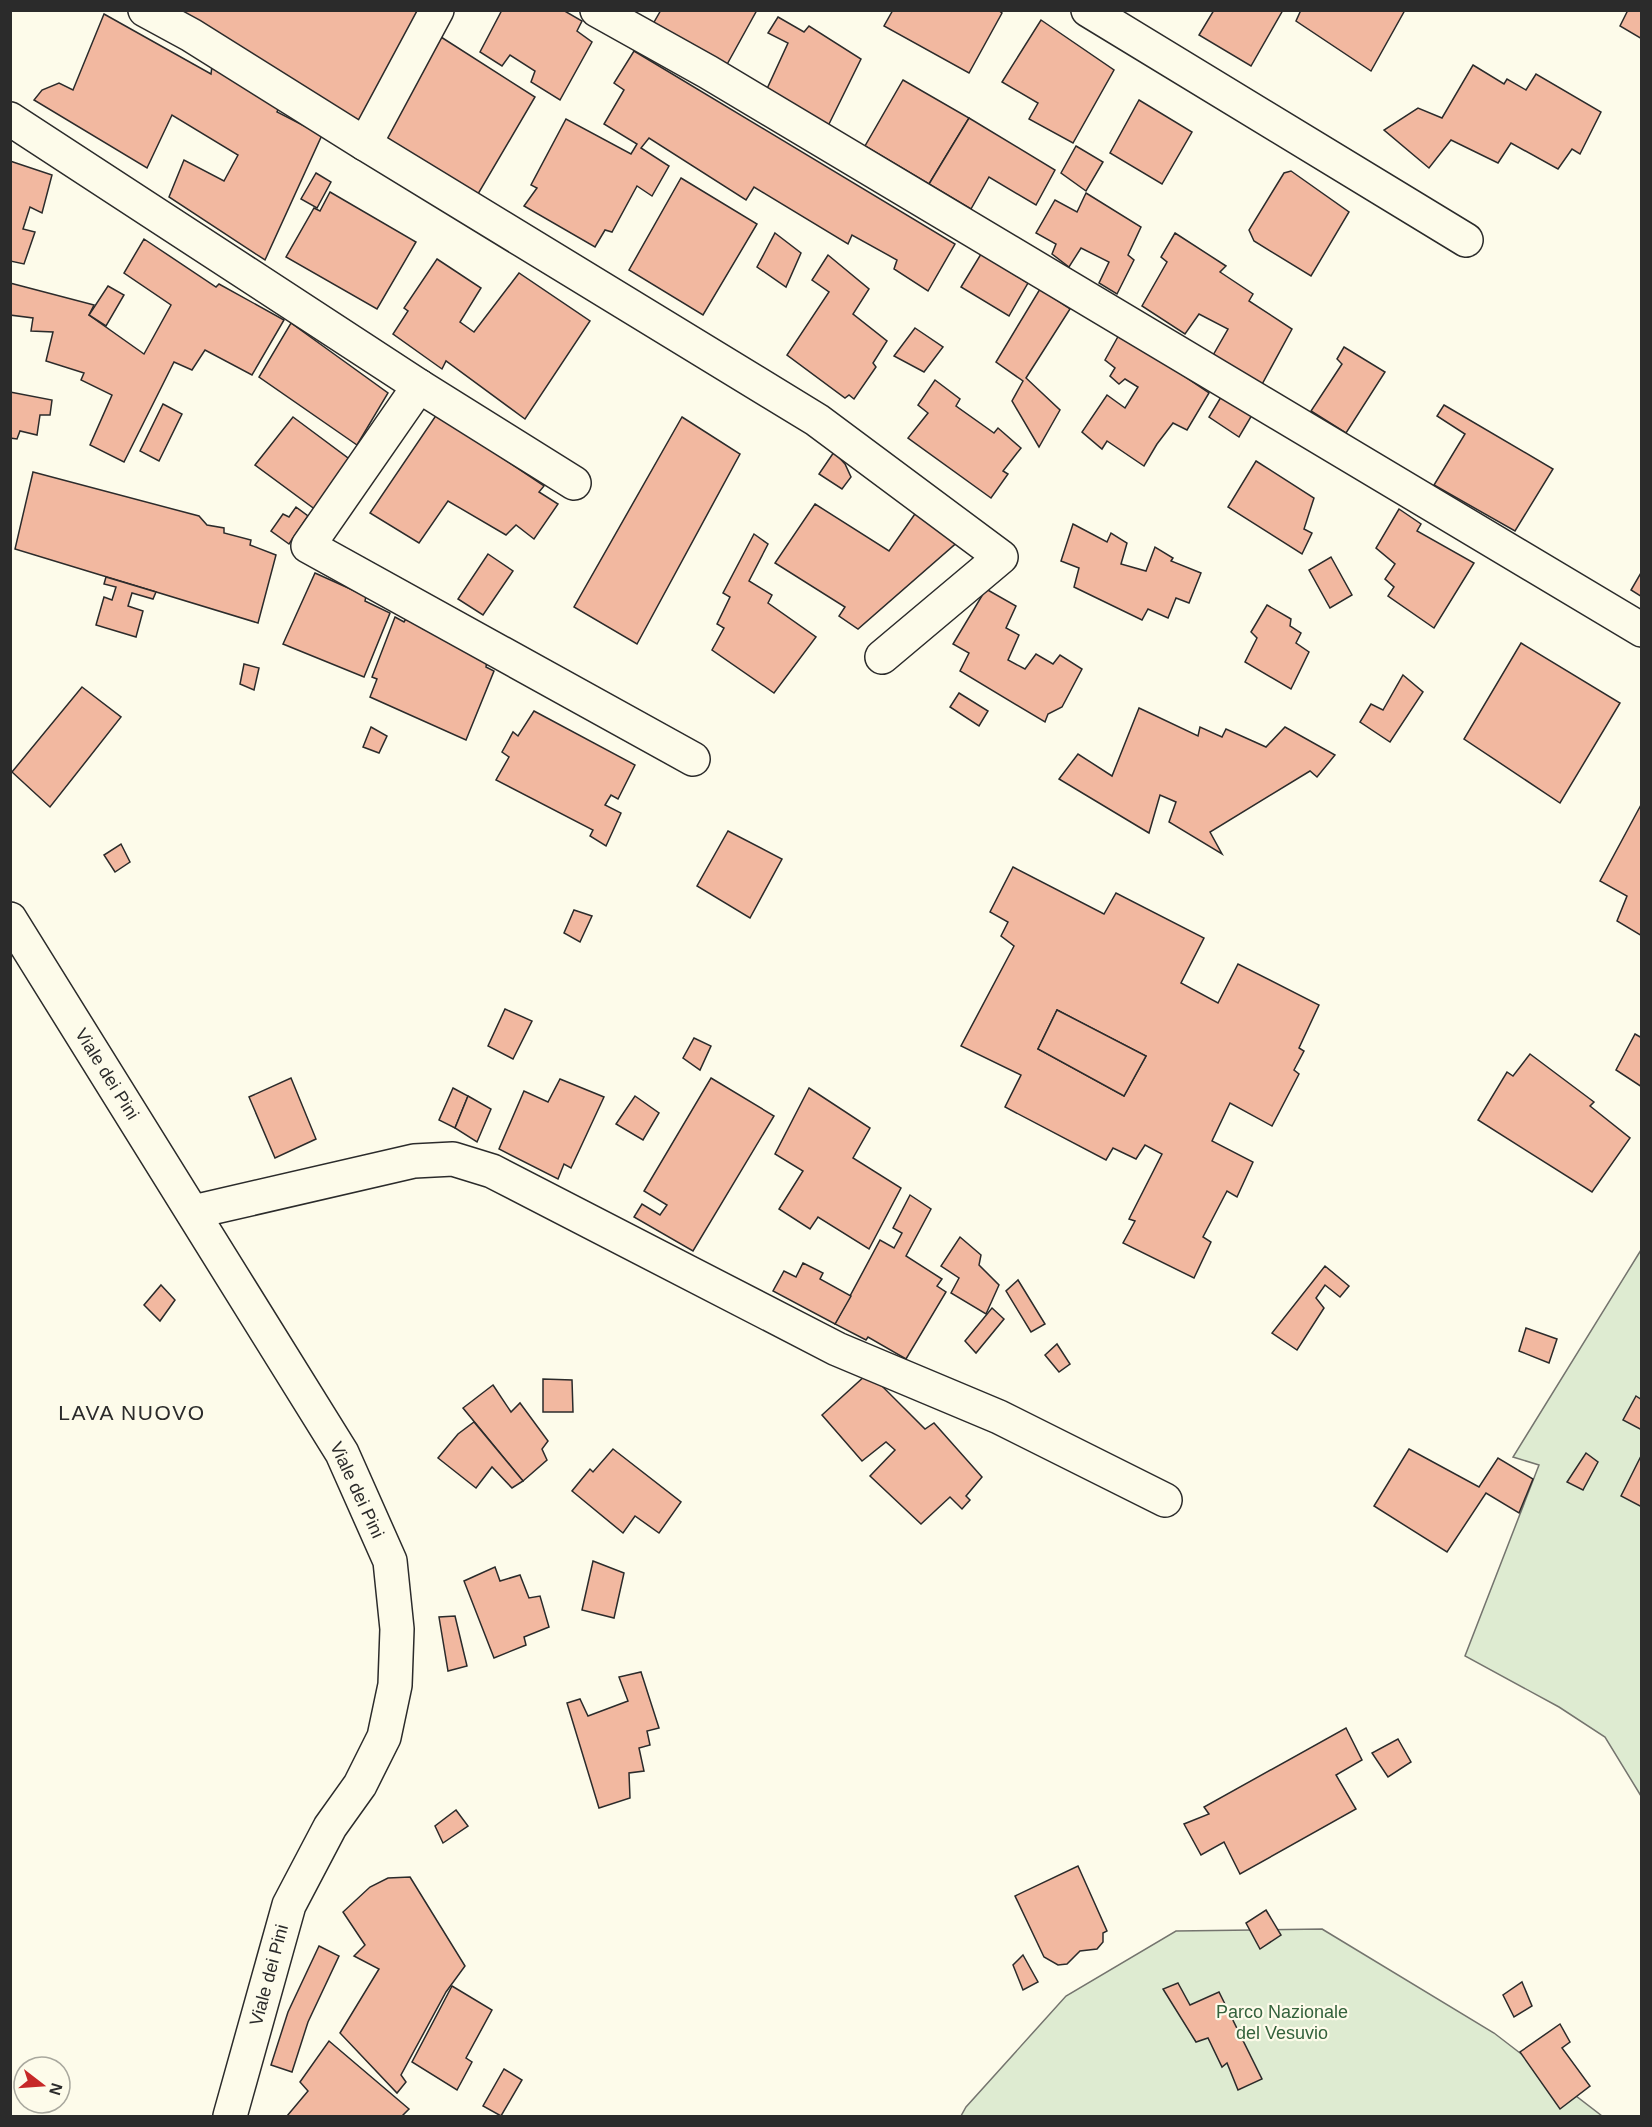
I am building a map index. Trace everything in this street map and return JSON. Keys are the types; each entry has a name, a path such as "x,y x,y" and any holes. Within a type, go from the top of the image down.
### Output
{"street":[{"path":"145,10 191,35 817,420 1001,557 882,657"},
{"path":"365,144 437,10"},
{"path":"597,10 738,90 1641,630"},
{"path":"1088,10 1466,240"},
{"path":"10,119 419,386 574,483"},
{"path":"419,386 308,546 693,759"},
{"name":"Viale dei Pini","path":"10,920 342,1453 390,1561 397,1629 395,1685 384,1737 360,1785 330,1827 289,1905 230,2116"},
{"path":"193,1212 414,1161 453,1159 492,1171 837,1349 999,1417 1165,1500"}],"green space":[{"path":"1641,1250 1641,1796 1605,1737 1559,1707 1465,1656 1539,1465 1513,1457"},
{"name":"Parco Nazionale del Vesuvio","path":"1322,1929 1494,2033 1602,2116 961,2116 966,2107 1066,1996 1176,1931"}],"building":[{"path":"181,10 418,10 360,123 179,19"},
{"path":"502,10 563,10 582,21 577,31 592,42 560,100 531,82 535,71 510,55 502,66 480,52"},
{"path":"661,10 757,10 725,68 653,24"},
{"path":"893,10 998,10 1002,13 969,73 884,26"},
{"path":"1214,10 1283,10 1251,66 1199,35"},
{"path":"1301,10 1405,10 1371,71 1296,21"},
{"path":"1628,10 1642,10 1642,39 1620,26"},
{"path":"104,14 211,74 212,66 280,105 277,112 322,135 265,260 169,197 184,160 224,181 238,155 172,115 147,168 34,100 42,90 59,83 73,90"},
{"path":"778,17 804,32 809,26 861,59 828,126 766,91 788,43 768,33"},
{"path":"1041,20 1114,70 1073,143 1029,119 1038,103 1002,82"},
{"path":"441,37 535,97 478,194 380,138"},
{"path":"634,51 955,244 928,291 894,269 897,260 852,235 848,244 754,187 746,200 649,138 641,148 669,166 652,196 637,186 612,232 605,230 595,247 524,206 537,188 531,185 566,119 631,154 637,144 604,124 624,90 614,83"},
{"path":"1473,65 1504,84 1507,79 1526,90 1536,74 1601,112 1580,154 1572,149 1558,169 1511,143 1498,163 1451,140 1429,168 1384,130 1418,108 1442,118"},
{"path":"903,80 969,118 929,184 865,146"},
{"path":"1139,100 1192,132 1162,184 1110,153"},
{"path":"969,118 1055,170 1036,205 989,177 971,209 929,184"},
{"path":"1076,146 1103,162 1086,191 1061,173"},
{"path":"10,161 52,175 42,213 30,207 23,229 35,232 24,264 10,261"},
{"path":"1291,171 1349,212 1311,276 1254,241 1249,230 1284,173"},
{"path":"316,173 331,182 317,208 301,199"},
{"path":"681,178 757,224 703,315 629,270"},
{"path":"330,192 416,242 377,309 286,257 314,208 320,211"},
{"path":"1086,193 1141,227 1128,255 1134,260 1117,294 1099,283 1109,262 1081,248 1069,267 1052,254 1056,244 1036,233 1055,200 1077,212"},
{"path":"775,233 801,253 786,287 757,267"},
{"path":"1175,233 1226,266 1220,272 1253,294 1249,301 1292,329 1260,388 1212,357 1228,329 1199,314 1185,334 1142,306 1167,262 1161,257"},
{"path":"144,239 216,287 219,284 284,320 252,375 205,350 192,370 174,362 124,462 90,445 112,395 81,380 84,373 46,361 53,332 31,331 33,318 10,315 10,283 94,305 89,315 144,354 171,305 124,273"},
{"path":"981,254 1028,283 1009,316 961,287"},
{"path":"828,255 869,289 853,314 887,341 873,363 876,367 854,399 849,395 845,398 787,355 829,292 812,280"},
{"path":"437,259 481,288 460,322 474,332 519,273 590,321 525,419 446,361 442,369 393,334 408,311 404,308"},
{"path":"108,286 124,295 106,326 89,315"},
{"path":"1040,289 1070,309 1026,378 1060,410 1039,447 1012,401 1023,381 996,362"},
{"path":"291,323 388,393 357,445 259,377"},
{"path":"915,328 943,347 924,372 894,356"},
{"path":"1120,333 1209,393 1187,430 1173,423 1144,466 1107,441 1102,449 1082,432 1107,395 1125,408 1138,387 1125,379 1119,384 1110,376 1115,368 1105,360"},
{"path":"1344,347 1385,372 1346,433 1311,411 1342,364 1337,359"},
{"path":"935,380 960,399 956,406 994,433 998,428 1021,448 1003,471 1008,474 991,498 908,438 928,413 918,405"},
{"path":"10,392 52,400 50,415 40,415 37,435 20,431 17,439 10,438"},
{"path":"1221,397 1252,415 1239,437 1209,417"},
{"path":"163,404 182,414 159,461 140,451"},
{"path":"1444,405 1553,469 1515,531 1434,485 1465,434 1437,416"},
{"path":"437,414 544,486 539,492 558,504 534,539 516,525 506,535 448,501 419,543 370,513"},
{"path":"293,417 352,461 316,510 255,465"},
{"path":"682,417 740,454 637,644 574,607"},
{"path":"834,452 845,464 851,477 842,489 819,474"},
{"path":"1256,461 1314,498 1304,529 1312,533 1302,554 1228,507"},
{"path":"33,472 199,516 207,525 224,528 224,533 251,540 250,545 276,555 258,623 15,549"},
{"path":"815,504 889,551 917,511 961,539 858,629 839,616 845,607 775,563"},
{"path":"296,507 308,516 289,544 271,531 283,514 289,517"},
{"path":"1399,509 1421,524 1417,531 1474,563 1434,628 1388,596 1394,587 1385,579 1395,564 1376,548"},
{"path":"1073,524 1107,542 1111,533 1127,543 1121,564 1146,571 1155,547 1173,558 1171,561 1201,573 1189,603 1176,598 1168,618 1148,609 1142,620 1074,587 1079,568 1061,561"},
{"path":"754,534 768,544 749,581 772,595 768,603 816,637 774,693 712,650 724,628 717,624 730,597 723,593"},
{"path":"488,554 513,571 483,615 458,599"},
{"path":"1331,557 1352,595 1330,608 1309,570"},
{"path":"1642,571 1642,597 1631,590"},
{"path":"315,573 366,596 365,601 390,613 364,677 283,644"},
{"path":"106,577 156,592 153,599 132,593 128,606 143,611 136,637 96,625 104,597 112,600 116,587 104,584"},
{"path":"986,589 1016,606 1006,628 1019,635 1008,660 1025,669 1036,654 1053,664 1060,655 1082,669 1062,707 1048,714 1045,722 960,671 969,653 953,644"},
{"path":"1267,605 1291,619 1290,626 1301,633 1296,643 1309,652 1291,689 1245,662 1257,638 1251,632"},
{"path":"395,617 404,622 407,617 424,623 423,629 464,641 487,660 486,667 494,671 466,740 370,697 377,679 372,677"},
{"path":"1521,643 1620,703 1560,803 1464,739"},
{"path":"244,664 259,668 254,690 240,684"},
{"path":"1403,675 1423,692 1390,742 1360,722 1371,704 1383,710"},
{"path":"82,687 121,717 50,807 12,772"},
{"path":"959,693 988,711 979,726 950,707"},
{"path":"1139,708 1198,736 1200,727 1222,737 1226,729 1266,747 1285,727 1335,755 1317,777 1310,771 1210,832 1222,854 1169,822 1176,802 1160,795 1149,833 1059,779 1078,754 1112,776"},
{"path":"534,711 635,765 618,799 611,795 605,805 621,813 606,846 590,836 593,830 496,780 509,757 502,752 513,732 518,736"},
{"path":"371,727 387,736 379,753 363,747"},
{"path":"1642,803 1642,936 1617,921 1627,896 1600,881"},
{"path":"728,831 782,859 750,918 697,886"},
{"path":"121,844 130,862 115,872 104,855"},
{"path":"1013,867 1104,914 1116,893 1204,938 1181,983 1218,1003 1238,964 1319,1005 1299,1048 1304,1051 1294,1070 1299,1074 1272,1126 1230,1103 1212,1141 1253,1162 1237,1197 1227,1191 1203,1237 1211,1242 1194,1278 1123,1243 1135,1221 1129,1219 1162,1154 1145,1145 1136,1159 1113,1148 1106,1160 1005,1107 1021,1075 961,1046 1014,946 1001,936 1008,922 990,912","holes":["1057,1010 1146,1056 1124,1096 1038,1049"]},
{"path":"574,910 592,916 580,942 564,933"},
{"path":"505,1009 532,1021 513,1059 488,1046"},
{"path":"1057,1010 1146,1056 1124,1096 1038,1049"},
{"path":"1635,1034 1642,1038 1642,1087 1616,1070"},
{"path":"694,1038 711,1046 700,1070 683,1058"},
{"path":"1530,1054 1594,1102 1590,1106 1630,1138 1592,1192 1478,1120 1507,1072 1513,1076"},
{"path":"291,1078 316,1139 275,1158 249,1097"},
{"path":"711,1078 774,1116 693,1251 634,1217 642,1204 660,1215 667,1205 644,1191"},
{"path":"560,1079 604,1097 571,1168 564,1164 558,1179 499,1149 524,1091 548,1102"},
{"path":"453,1088 468,1096 455,1128 439,1120"},
{"path":"809,1088 870,1128 853,1158 901,1188 869,1249 818,1217 810,1229 779,1209 803,1171 775,1154"},
{"path":"468,1096 491,1109 477,1142 455,1128"},
{"path":"635,1096 659,1113 643,1140 616,1124"},
{"path":"910,1195 931,1209 906,1256 942,1279 937,1286 946,1292 906,1359 868,1337 866,1340 835,1324 880,1240 894,1248 902,1233 893,1228"},
{"path":"960,1237 981,1255 979,1265 999,1285 986,1314 951,1293 959,1278 941,1266"},
{"path":"803,1263 823,1273 820,1279 851,1296 835,1324 773,1291 784,1271 796,1277"},
{"path":"1325,1266 1349,1286 1340,1297 1325,1285 1316,1298 1324,1308 1297,1350 1272,1333"},
{"path":"1018,1280 1045,1324 1031,1332 1006,1291"},
{"path":"161,1285 175,1300 160,1321 144,1305"},
{"path":"992,1308 1004,1319 976,1353 965,1341"},
{"path":"1526,1328 1557,1339 1549,1363 1519,1351"},
{"path":"1057,1344 1070,1364 1059,1372 1045,1355"},
{"path":"866,1375 883,1387 925,1429 934,1423 982,1477 966,1496 970,1500 962,1509 950,1497 921,1524 870,1476 895,1450 886,1442 862,1461 822,1415"},
{"path":"543,1379 572,1380 573,1412 543,1412"},
{"path":"493,1385 511,1412 520,1403 548,1441 542,1449 547,1460 523,1481 463,1408"},
{"path":"1636,1396 1642,1400 1642,1430 1623,1420"},
{"path":"474,1422 523,1481 512,1488 492,1467 476,1488 438,1458 458,1434"},
{"path":"613,1449 681,1502 659,1533 635,1516 623,1533 572,1491 590,1469 593,1472"},
{"path":"1409,1449 1479,1487 1498,1458 1533,1479 1519,1513 1486,1493 1447,1552 1374,1506"},
{"path":"1586,1453 1598,1462 1583,1490 1567,1482"},
{"path":"1642,1454 1642,1507 1621,1496"},
{"path":"593,1561 624,1573 614,1618 582,1610"},
{"path":"495,1567 500,1581 520,1575 529,1598 540,1596 549,1627 524,1637 526,1645 494,1658 464,1581"},
{"path":"455,1616 467,1666 448,1671 439,1617"},
{"path":"641,1672 659,1728 647,1731 650,1745 639,1748 644,1771 629,1773 630,1798 599,1808 567,1703 580,1699 588,1716 628,1701 619,1677"},
{"path":"1346,1728 1362,1760 1336,1775 1356,1809 1240,1874 1224,1842 1201,1855 1184,1824 1209,1814 1204,1807"},
{"path":"1398,1739 1411,1762 1388,1777 1372,1753"},
{"path":"456,1810 468,1826 443,1843 435,1826"},
{"path":"1078,1866 1107,1931 1103,1933 1103,1942 1097,1949 1080,1951 1067,1964 1058,1965 1044,1957 1015,1896"},
{"path":"410,1877 465,1966 446,1992 401,2075 406,2082 397,2093 340,2033 379,1969 354,1956 365,1945 343,1912 370,1887 388,1878"},
{"path":"1266,1910 1281,1935 1260,1949 1246,1923"},
{"path":"319,1946 339,1956 308,2022 292,2072 271,2065 288,2012"},
{"path":"1023,1955 1038,1982 1023,1990 1013,1965"},
{"path":"1522,1982 1532,2006 1514,2017 1503,1995"},
{"path":"1178,1983 1190,2005 1219,1992 1262,2079 1238,2090 1227,2063 1222,2067 1208,2038 1196,2042 1163,1989"},
{"path":"452,1986 492,2010 466,2058 472,2062 457,2090 412,2062"},
{"path":"1560,2024 1570,2042 1562,2048 1590,2086 1560,2109 1520,2052"},
{"path":"329,2041 409,2109 402,2116 287,2116 308,2091 300,2082"},
{"path":"504,2069 522,2080 501,2116 483,2106"}],"district":[{"name":"LAVA NUOVO","path":"132,1413"}]}
